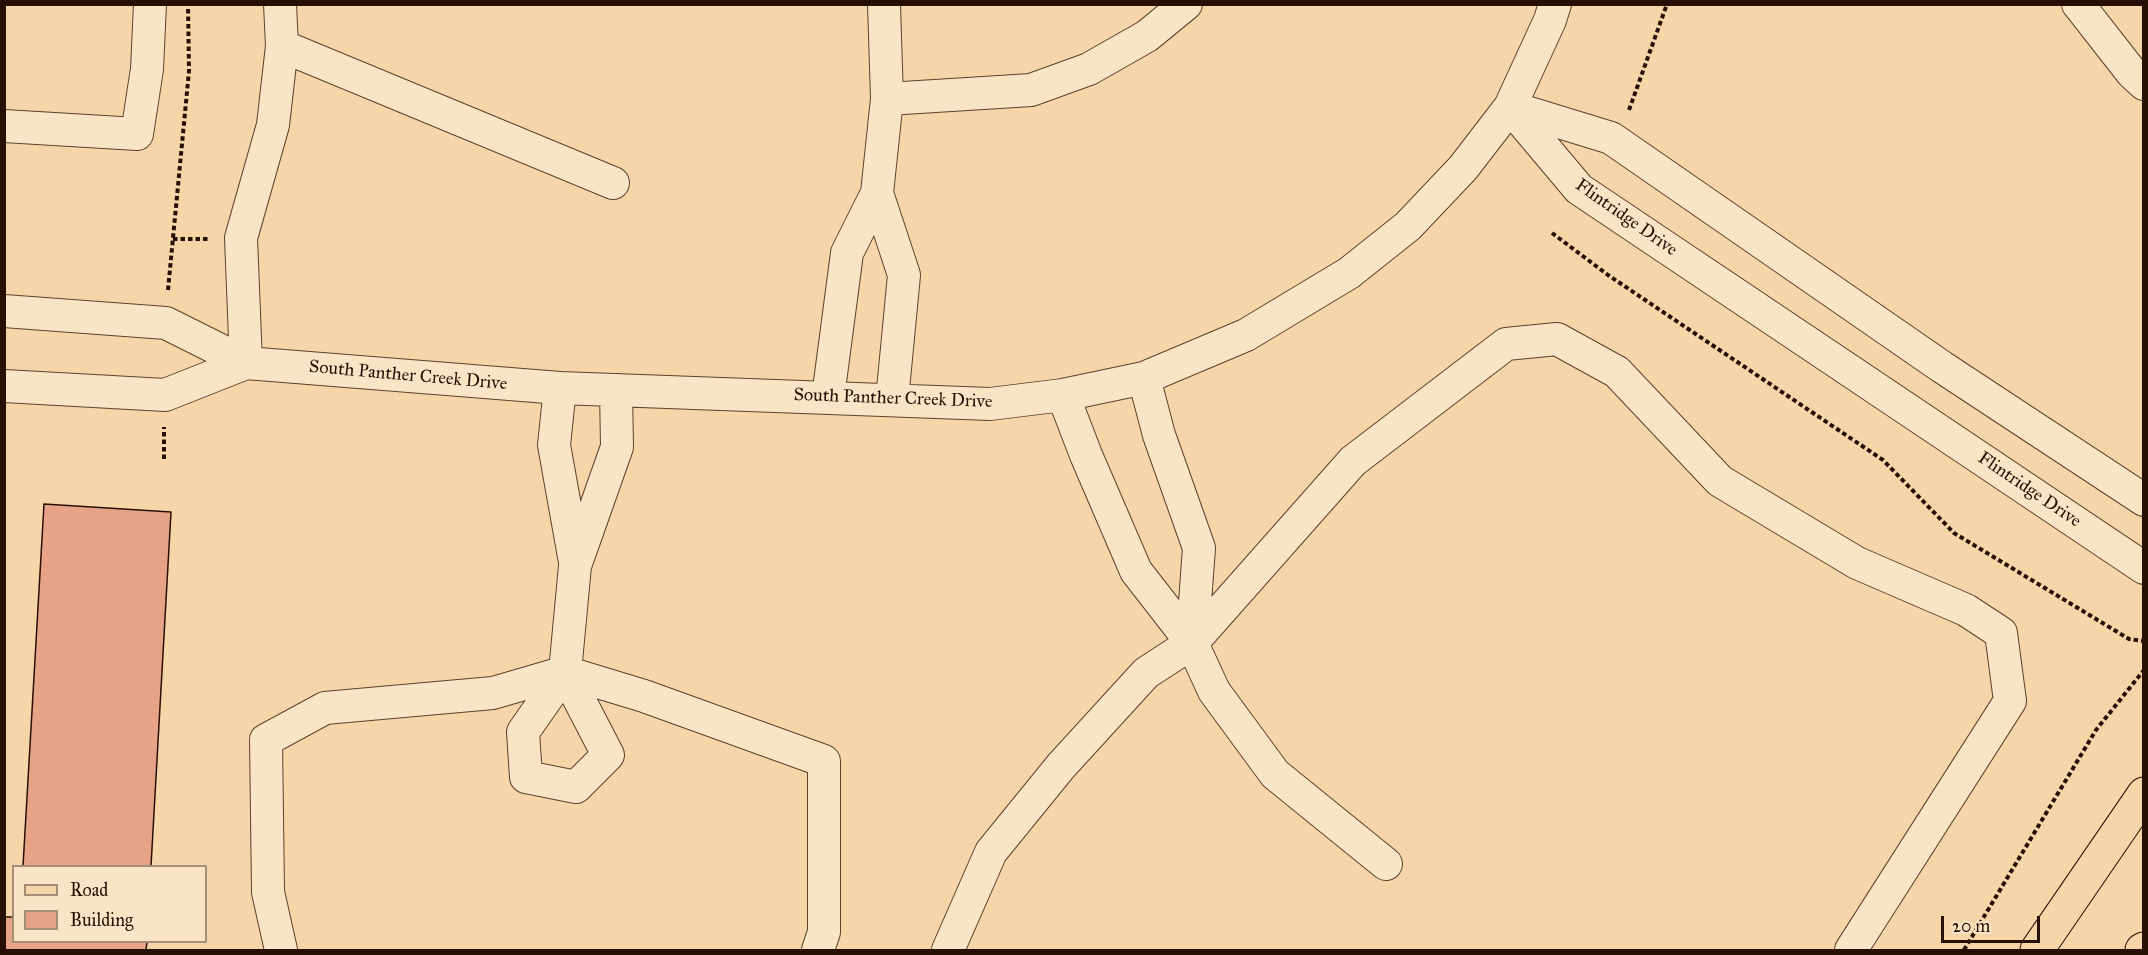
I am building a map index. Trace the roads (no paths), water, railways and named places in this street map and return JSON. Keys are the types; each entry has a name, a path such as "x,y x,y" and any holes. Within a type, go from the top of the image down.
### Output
{"main road":[{"path":"2037,951 2144,794"}],"street":[{"path":"4,126 137,134 147,69 150,4"},
{"path":"246,363 241,238 273,125 282,46 280,4"},
{"path":"828,397 847,253 877,193 887,99 884,4"},
{"path":"887,99 1031,90 1089,69 1147,36 1186,4"},
{"name":"South Panther Creek Drive","path":"4,311 166,323 246,363 560,388 990,404 1063,395 1144,378 1246,335 1349,273 1408,226 1463,168 1510,107 1550,20 1555,4"},
{"path":"2078,4 2132,73 2144,84"},
{"path":"282,46 613,183"},
{"path":"1510,107 1611,138 1942,367 2144,500"},
{"name":"Flintridge Drive","path":"1510,107 1579,189 2144,568"},
{"path":"877,193 904,275 892,400"},
{"path":"948,951 991,852 1061,766 1146,673 1192,643 1353,461 1506,344 1557,339 1617,372 1720,481 1857,563 1966,610 2001,633 2010,701 1851,951"},
{"name":"South Panther Creek Drive","path":"4,386 165,395 246,363"},
{"path":"1144,378 1159,435 1199,548 1192,643"},
{"path":"560,388 554,445 575,566"},
{"path":"565,672 575,566 617,447 616,390"},
{"path":"1063,395 1136,571 1192,643 1214,691 1275,774 1386,864"},
{"path":"281,951 268,892 266,740 325,708 493,693 565,672 644,696 824,761 824,932 818,951"}]}
